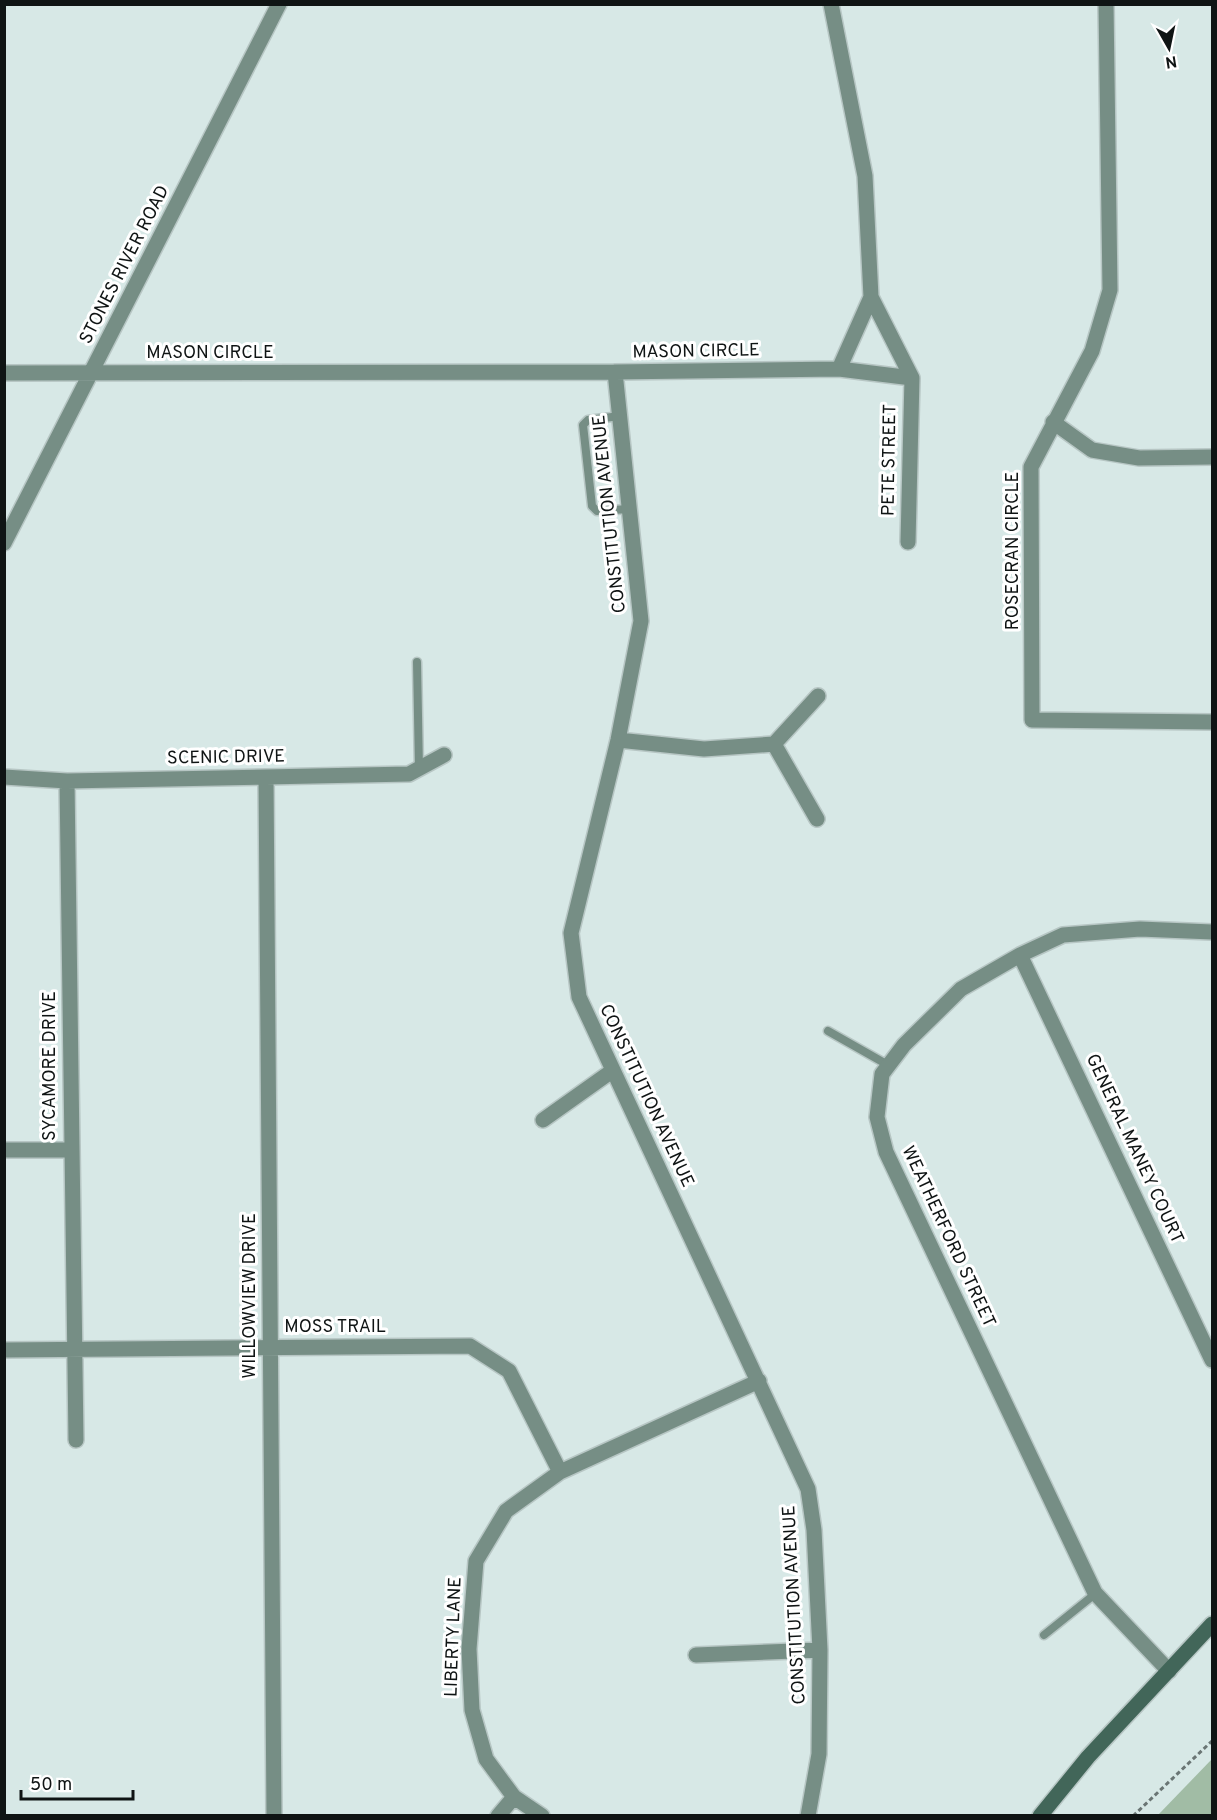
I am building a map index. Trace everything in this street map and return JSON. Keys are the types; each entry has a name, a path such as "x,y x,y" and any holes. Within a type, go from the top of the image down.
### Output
{"main road":[{"path":"1040,1815 1088,1757 1212,1624"}],"street":[{"name":"STONES RIVER ROAD","path":"4,543 9,525 92,373 279,4"},
{"path":"831,4 865,176 871,297 912,378"},
{"name":"ROSECRAN CIRCLE","path":"1106,4 1110,290 1092,351 1031,467 1032,720 1212,722"},
{"path":"839,369 871,297"},
{"name":"MASON CIRCLE","path":"4,373 615,372 839,369 912,378"},
{"name":"CONSTITUTION AVENUE","path":"615,372 641,621 618,740 571,933 579,997 808,1490 814,1530 820,1650 819,1754 808,1815"},
{"name":"PETE STREET","path":"908,542 912,378"},
{"path":"1053,422 1092,450 1139,458 1212,457"},
{"path":"618,740 704,749 774,744 818,696"},
{"path":"774,744 817,819"},
{"name":"SCENIC DRIVE","path":"4,777 67,781 409,774 444,755"},
{"name":"WILLOWVIEW DRIVE","path":"266,777 274,1815"},
{"name":"SYCAMORE DRIVE","path":"67,781 75,1440"},
{"name":"WEATHERFORD STREET","path":"1169,1671 1095,1594 886,1152 877,1117 882,1074 904,1045 961,989 1020,955 1063,935 1140,929 1212,932"},
{"name":"GENERAL MANEY COURT","path":"1020,955 1212,1360"},
{"path":"543,1120 612,1071"},
{"path":"4,1150 70,1150"},
{"name":"MOSS TRAIL","path":"4,1350 470,1346 509,1371 560,1472"},
{"name":"LIBERTY LANE","path":"542,1815 514,1797 486,1759 472,1710 469,1649 476,1561 506,1511 560,1472 759,1381"},
{"path":"696,1655 820,1650"},
{"path":"498,1815 514,1797"}],"lane":[{"path":"620,416 588,420 583,425 592,506 597,511 629,509"},
{"path":"417,662 419,769"},
{"path":"828,1031 888,1065"},
{"path":"1044,1635 1095,1594"}],"path":[{"path":"1133,1815 1212,1741"}],"green space":[{"path":"1212,1759 1212,1815 1158,1815"}]}
